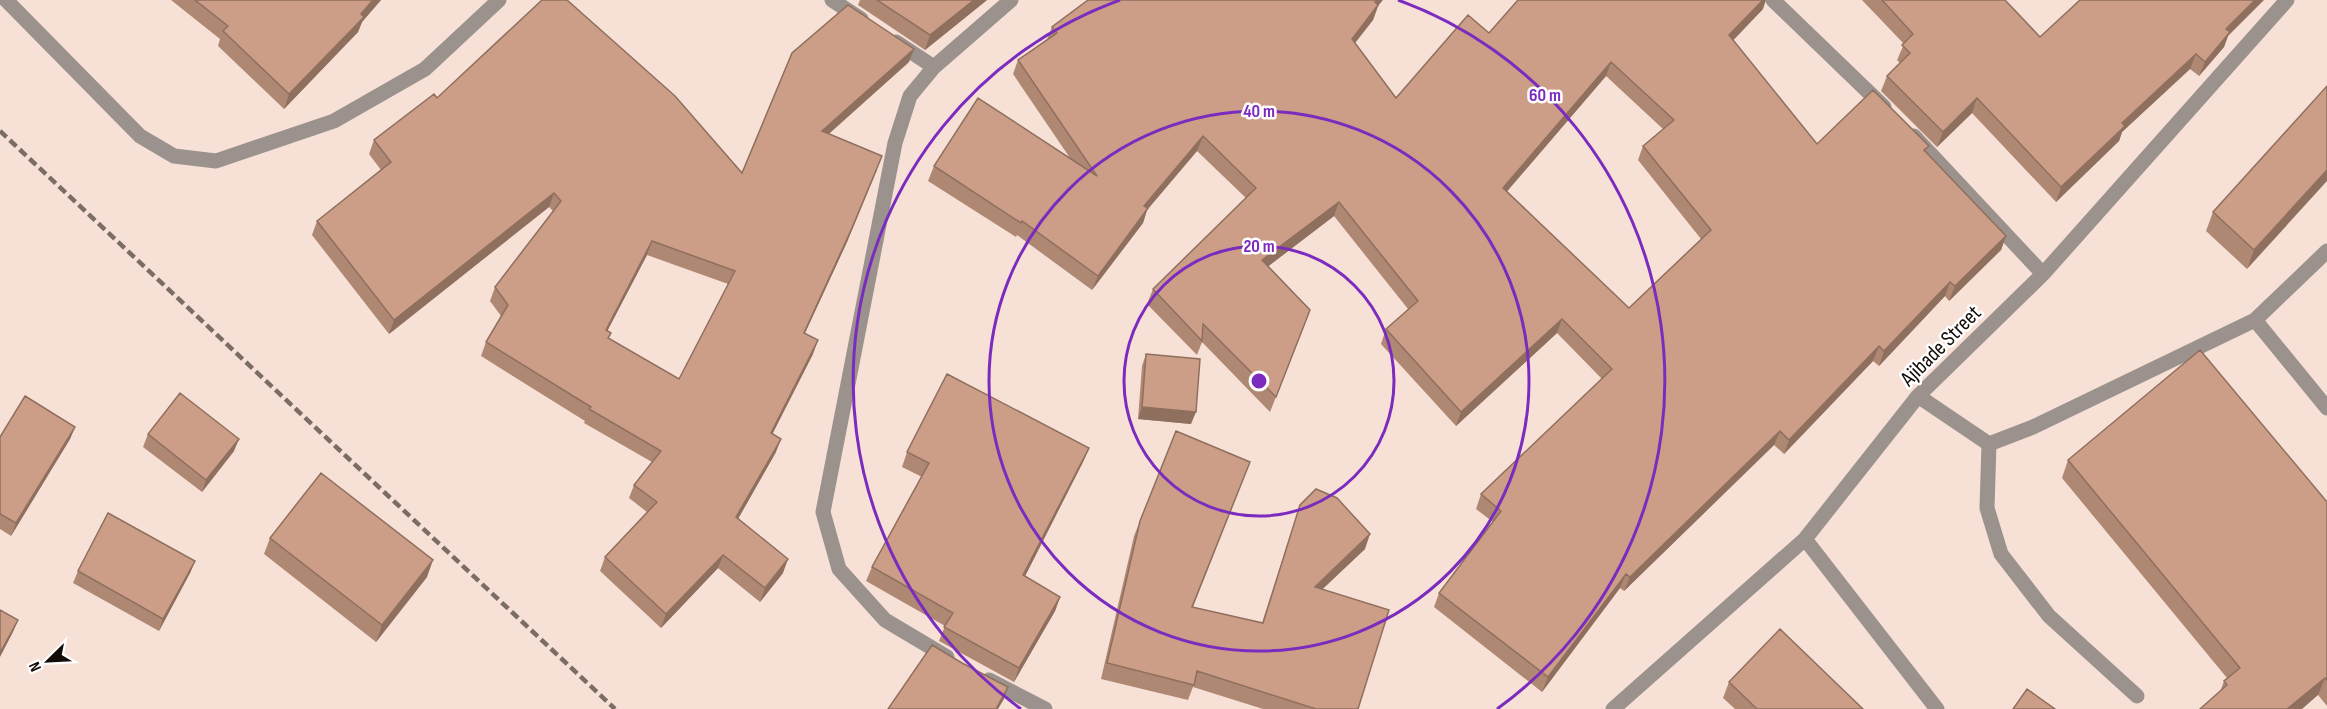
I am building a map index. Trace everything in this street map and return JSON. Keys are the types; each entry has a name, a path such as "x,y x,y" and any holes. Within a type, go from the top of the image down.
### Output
{"street":[{"path":"6,0 140,136 174,156 216,161 334,121 425,69 499,0"},
{"path":"832,0 934,67"},
{"path":"1011,0 934,67 910,96 896,143 823,512 839,570 885,620 967,669 1045,709"},
{"path":"1773,0 1899,122 2043,274"},
{"name":"Ajibade Street","path":"1613,709 1804,539 1918,396 2043,274 2287,0"},
{"path":"1989,444 2033,427 2256,320 2327,251"},
{"path":"2256,320 2327,408"},
{"path":"1918,396 1989,444"},
{"path":"1989,444 1987,508 2001,554 2049,616 2137,696"},
{"path":"1804,539 1937,709"}],"building":[{"path":"195,0 373,0 361,14 364,17 289,94 223,31 228,26"},
{"path":"542,0 567,0 675,96 742,173 792,53 848,5 914,49 822,131 882,156 804,333 818,340 771,433 781,439 736,517 788,559 765,588 723,555 666,614 605,557 657,502 634,485 661,451 589,409 591,407 486,342 508,305 495,287 561,201 554,193 394,320 317,221 391,162 374,140 434,94 437,98","holes":["652,241 735,271 679,379 608,338 611,333 606,330"]},
{"path":"877,0 974,0 930,35"},
{"path":"1088,0 1377,0 1375,2 1378,5 1352,39 1396,98 1468,15 1489,33 1518,0 1763,0 1729,35 1817,144 1873,90 1929,146 1924,150 2006,236 1955,286 1950,282 1884,351 1879,346 1789,440 1780,431 1630,577 1626,574 1548,677 1439,593 1501,511 1481,494 1612,369 1562,319 1461,412 1386,329 1418,301 1339,202 1262,260 1310,310 1276,397 1203,324 1202,341 1153,289 1256,188 1203,136 1144,206 1148,208 1098,276 1022,221 1021,223 934,166 978,98 1097,176 1018,60 1057,33 1052,27","holes":["1611,62 1674,120 1643,146 1711,230 1629,308 1503,188"]},
{"path":"1882,0 2005,0 2040,37 2080,0 2255,0 2226,29 2230,32 2205,62 2196,54 2122,123 2125,126 2061,187 1977,98 1943,132 1887,76 1910,53 1902,45 1913,34"},
{"path":"2327,86 2327,170 2254,250 2213,212"},
{"path":"2200,350 2327,502 2327,680 2325,678 2287,709 2200,709 2227,685 2224,681 2240,668 2068,460"},
{"path":"1146,354 1200,359 1196,412 1142,407"},
{"path":"947,374 1089,448 1023,575 1060,597 1019,668 944,627 953,613 872,567 929,463 907,452"},
{"path":"180,393 239,439 206,480 148,434"},
{"path":"25,396 75,427 16,523 0,514 0,437"},
{"path":"1176,431 1250,462 1192,607 1263,623 1300,505 1316,489 1337,498 1370,534 1315,587 1389,610 1358,709 1316,709 1197,671 1194,685 1107,663 1140,521"},
{"path":"321,473 433,560 382,625 270,538"},
{"path":"108,513 195,561 163,619 78,571"},
{"path":"0,610 18,620 0,653"},
{"path":"1780,629 1863,709 1757,709 1729,682"},
{"path":"932,645 1008,687 996,709 888,709"},
{"path":"2027,689 2055,709 2013,709"}],"railway":[{"path":"0,131 615,709"}]}
